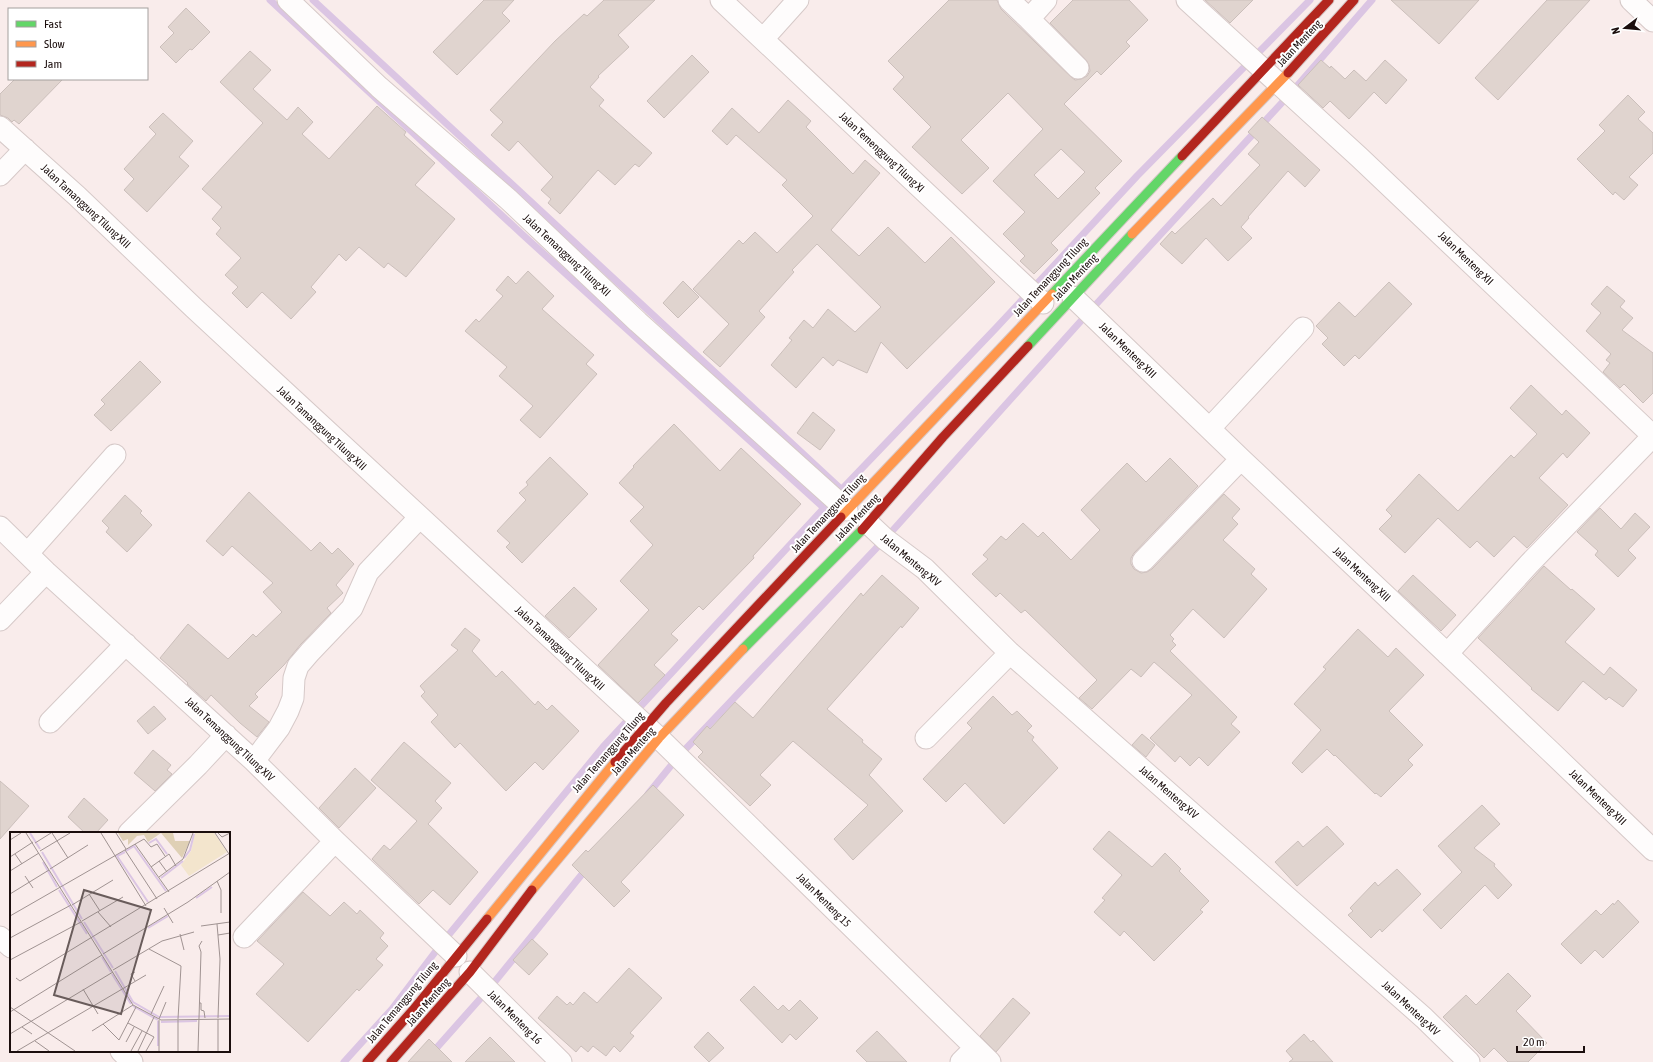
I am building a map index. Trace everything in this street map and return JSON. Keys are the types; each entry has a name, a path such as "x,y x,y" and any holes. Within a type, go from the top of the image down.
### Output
{"street":[{"name":"Jalan Temanggung Tilung XII","path":"288,0 379,87 508,199 638,322 847,510"},
{"name":"Jalan Temenggung Tilung XI","path":"721,0 1043,303"},
{"path":"763,39 798,0"},
{"path":"1009,0 1078,68"},
{"path":"1029,19 1046,0"},
{"name":"Jalan Menteng XII","path":"1187,0 1439,232 1653,436"},
{"name":"Jalan Temanggung Tilung","path":"367,1062 413,1010 585,797 653,733 666,703 1171,165 1270,77 1329,0"},
{"name":"Jalan Menteng","path":"391,1062 470,972 519,906 653,733 869,524 943,437 1176,187 1270,77 1354,0"},
{"path":"1631,0 1653,21"},
{"name":"Jalan Tamanggung Tilung XIII","path":"0,127 77,196 200,314 653,733"},
{"path":"0,175 25,149"},
{"name":"Jalan Menteng XIII","path":"1073,297 1241,459 1653,850"},
{"path":"1210,428 1303,328"},
{"path":"1447,654 1529,564 1653,436"},
{"path":"28,552 115,455"},
{"path":"1143,561 1241,459"},
{"path":"254,761 278,728 288,711 293,698 294,678 298,666 352,608 368,572 382,555 419,518"},
{"name":"Jalan Menteng XIV","path":"869,524 885,539 925,569 1010,653 1249,862 1424,1018 1469,1062"},
{"name":"Jalan Temanggung Tilung XIV","path":"0,527 28,552 46,572 254,761 335,841 456,956"},
{"path":"0,620 46,572"},
{"path":"50,722 126,644"},
{"path":"926,738 1010,653"},
{"name":"Jalan Menteng 15","path":"653,733 968,1055 990,1062"},
{"path":"130,832 226,735"},
{"path":"244,937 335,841"},
{"path":"0,937 10,947"},
{"name":"Jalan Menteng 16","path":"470,972 561,1062"},
{"path":"122,1052 132,1062"}],"building":[{"path":"484,0 514,0 502,13 510,21 457,75 433,52"},
{"path":"604,0 655,0 618,35 629,47 598,76 599,77 590,87 604,100 599,106 652,153 639,167 635,164 615,185 598,170 560,214 548,203 551,199 541,190 553,177 518,141 509,151 491,135 503,122 490,110 555,41 584,14 587,16"},
{"path":"949,0 997,0 1001,9 1075,80 1087,76 1090,71 1089,65 1086,60 1050,23 1073,0 1129,0 1148,20 1126,42 1130,46 1101,75 1097,71 1064,104 1122,161 1095,188 1100,193 1051,243 1058,250 1034,274 1020,261 1025,256 1003,234 1025,212 993,181 1043,129 1008,93 961,140 989,168 962,194 912,147 931,127 893,89 904,77 888,61","holes":["1061,149 1085,172 1058,199 1034,175"]},
{"path":"1205,0 1253,0 1230,23"},
{"path":"1391,0 1479,0 1439,44"},
{"path":"1547,0 1590,0 1498,100 1475,78"},
{"path":"186,8 210,32 176,63 160,47 174,33 168,27"},
{"path":"250,51 271,70 253,89 287,120 298,107 313,122 302,134 329,159 377,106 406,132 404,135 435,163 415,185 455,219 406,277 388,263 384,268 359,247 346,261 339,254 311,287 316,292 291,319 262,292 247,308 232,293 238,287 225,275 241,258 216,234 221,228 212,219 222,207 202,189 263,123 220,82"},
{"path":"692,55 709,72 664,118 647,101"},
{"path":"1321,60 1330,68 1331,66 1345,79 1354,70 1366,81 1385,60 1407,80 1386,104 1374,92 1349,119 1330,101 1323,108 1298,85"},
{"path":"14,80 62,80 19,124 14,120 12,122 8,118 0,115 0,94"},
{"path":"1628,95 1645,112 1638,119 1653,133 1653,153 1629,177 1638,185 1624,200 1615,192 1613,195 1577,159 1605,131 1599,125"},
{"path":"788,100 811,121 806,127 853,174 865,160 880,173 831,230 859,256 888,227 925,263 951,237 995,282 907,369 881,342 867,373 838,360 833,366 823,357 796,388 771,365 792,340 789,338 804,320 813,328 828,309 855,332 881,307 817,244 792,270 794,272 759,311 765,317 720,367 703,352 729,324 693,289 739,240 743,244 755,232 777,253 813,216 782,185 787,180 736,135 727,145 712,131 732,108 759,133"},
{"path":"163,113 193,141 179,157 189,166 147,212 124,190 134,179 124,169 156,134 149,127"},
{"path":"1262,117 1320,170 1305,187 1288,171 1241,227 1252,238 1228,261 1206,238 1182,264 1160,244 1172,231 1175,234 1213,198 1221,206 1260,165 1248,154 1259,142 1248,132"},
{"path":"528,271 554,296 542,309 594,355 586,364 597,374 540,438 520,420 533,406 499,376 507,367 465,331 476,319 479,322 503,296 496,290 508,276 516,284"},
{"path":"683,281 699,297 678,318 663,303"},
{"path":"1389,282 1412,304 1359,359 1355,355 1344,366 1322,344 1328,338 1316,326 1339,302 1355,317"},
{"path":"1607,286 1625,301 1620,307 1633,318 1622,330 1653,353 1653,393 1643,403 1624,384 1620,388 1603,372 1610,363 1606,360 1611,354 1586,331 1601,313 1591,304"},
{"path":"140,361 161,382 111,431 94,415 105,404 101,400"},
{"path":"1531,385 1562,415 1566,410 1590,433 1567,458 1563,453 1539,478 1568,505 1527,548 1514,536 1494,557 1477,541 1470,548 1438,518 1405,553 1379,529 1392,516 1386,510 1419,474 1458,511 1511,455 1514,458 1537,434 1510,408"},
{"path":"813,412 835,430 820,450 797,433"},
{"path":"674,424 720,471 741,448 801,504 753,556 754,558 703,610 699,606 671,634 678,640 654,665 665,675 638,703 598,665 649,610 620,581 653,545 630,521 644,507 619,483 634,467 633,466"},
{"path":"550,457 588,494 522,563 506,547 510,543 497,531 526,500 519,493 528,485 526,482"},
{"path":"1170,458 1198,486 1134,553 1131,558 1131,564 1134,569 1141,573 1152,569 1224,494 1240,509 1232,518 1238,524 1223,540 1255,569 1251,574 1267,589 1224,638 1193,609 1170,635 1174,639 1172,641 1176,645 1170,651 1237,717 1231,724 1240,732 1208,766 1199,757 1190,766 1180,756 1175,762 1150,738 1192,695 1154,662 1141,677 1131,669 1092,709 1079,698 1097,680 1025,610 1021,613 1000,593 996,597 972,574 988,559 983,555 1001,536 1006,540 1023,523 1038,537 1043,532 1071,560 1100,530 1081,510 1127,463 1146,482"},
{"path":"249,492 311,551 320,542 332,554 338,548 354,564 336,585 343,593 327,608 331,613 301,644 284,665 255,694 258,697 249,706 269,722 257,737 211,695 206,701 160,658 188,624 228,659 253,634 256,637 282,612 263,592 273,583 232,546 223,556 206,541"},
{"path":"125,495 142,511 140,513 152,525 127,552 106,532 109,528 102,521"},
{"path":"1600,508 1621,529 1635,513 1650,527 1628,550 1636,558 1618,577 1595,555 1598,551 1577,532"},
{"path":"1544,566 1595,609 1565,642 1604,675 1610,667 1637,690 1623,707 1609,697 1606,700 1583,681 1558,711 1531,689 1532,688 1478,638"},
{"path":"882,575 919,608 827,709 863,740 862,742 882,759 869,775 903,811 853,860 834,839 868,805 793,741 760,775 771,785 750,806 698,757 703,752 693,742 707,726 710,729 735,702 753,718 861,593 863,596"},
{"path":"1413,575 1456,615 1441,631 1398,591"},
{"path":"574,587 597,609 569,638 545,616"},
{"path":"465,628 480,640 472,651 496,677 502,671 535,705 538,701 547,710 552,705 579,731 543,770 535,762 506,791 460,743 455,748 431,722 438,715 421,696 425,692 420,686 458,650 451,645"},
{"path":"1358,629 1388,657 1396,648 1424,675 1389,711 1423,745 1408,760 1413,765 1381,797 1376,793 1375,794 1327,749 1302,773 1292,763 1321,730 1294,704 1326,669 1323,667"},
{"path":"993,696 1012,715 1017,711 1032,726 1027,731 1034,737 1032,740 1058,768 1004,824 965,783 946,802 923,779 972,728 967,723"},
{"path":"154,706 166,719 148,734 137,721"},
{"path":"1142,734 1155,745 1146,757 1132,745"},
{"path":"404,742 451,783 435,801 442,808 428,824 478,872 450,905 433,890 419,904 372,859 384,845 390,850 417,821 371,780"},
{"path":"153,750 171,765 167,770 172,774 155,791 134,773"},
{"path":"355,768 376,788 339,828 319,808"},
{"path":"0,781 29,806 0,839"},
{"path":"653,785 684,815 621,882 630,891 614,907 572,865 586,850 588,852"},
{"path":"84,798 108,820 97,832 84,832 68,817"},
{"path":"1482,805 1500,824 1474,848 1495,864 1494,866 1512,885 1498,899 1485,885 1441,929 1423,910 1462,872 1438,846"},
{"path":"1327,826 1344,844 1297,886 1275,862 1298,841 1303,847"},
{"path":"1109,831 1152,867 1165,853 1181,869 1179,871 1209,901 1200,910 1203,912 1154,961 1124,931 1120,936 1094,912 1105,900 1102,898 1122,875 1093,849"},
{"path":"1397,869 1421,894 1382,932 1380,929 1371,938 1348,915 1353,911 1350,908 1375,882 1378,886"},
{"path":"303,892 330,916 344,902 357,914 360,910 384,933 380,938 388,946 376,959 383,965 359,991 357,989 308,1042 256,994 284,964 257,941"},
{"path":"1618,900 1639,922 1603,958 1595,950 1581,964 1561,944 1596,910 1601,915"},
{"path":"532,939 548,954 529,975 513,960"},
{"path":"629,968 662,998 630,1033 634,1036 620,1052 614,1046 606,1056 593,1046 588,1052 581,1046 576,1052 538,1018 557,996 567,1005 570,1002 573,1005 584,992 597,1003"},
{"path":"1508,973 1531,996 1516,1011 1547,1043 1528,1062 1508,1062 1494,1048 1484,1058 1443,1017 1466,995 1476,1005"},
{"path":"754,986 778,1010 783,1005 789,1011 800,1000 818,1018 796,1040 790,1034 782,1043 740,1000"},
{"path":"1013,998 1030,1013 996,1052 980,1036"},
{"path":"877,1031 907,1062 867,1062 856,1051"},
{"path":"708,1032 724,1048 709,1062 694,1047"},
{"path":"1304,1034 1311,1042 1313,1040 1333,1062 1289,1062 1293,1059 1286,1051"},
{"path":"490,1037 515,1062 465,1062"},
{"path":"429,1039 452,1062 408,1062"}],"waterway":[{"path":"270,0 523,235 824,508"},
{"path":"313,0 841,489"},
{"path":"344,1062 392,1009 442,943 603,747 824,508 996,328 1137,176 1310,0"},
{"path":"648,794 678,757 885,539 1089,312 1290,94 1372,0"},
{"path":"424,1062 488,990 587,868"}],"traffic: fast":[{"path":"1052,294 1182,156"},
{"path":"1028,346 1132,234"},
{"path":"743,649 862,530"}],"traffic: slow":[{"path":"1132,234 1288,73"},
{"path":"841,517 1052,294"},
{"path":"532,890 659,738 743,649"},
{"path":"487,919 615,762"}],"traffic: jam":[{"path":"1182,156 1329,0"},
{"path":"1288,73 1354,0"},
{"path":"862,530 943,437 1028,346"},
{"path":"615,762 666,703 841,517"},
{"path":"391,1062 470,972 532,890"},
{"path":"367,1062 413,1010 487,919"}]}
